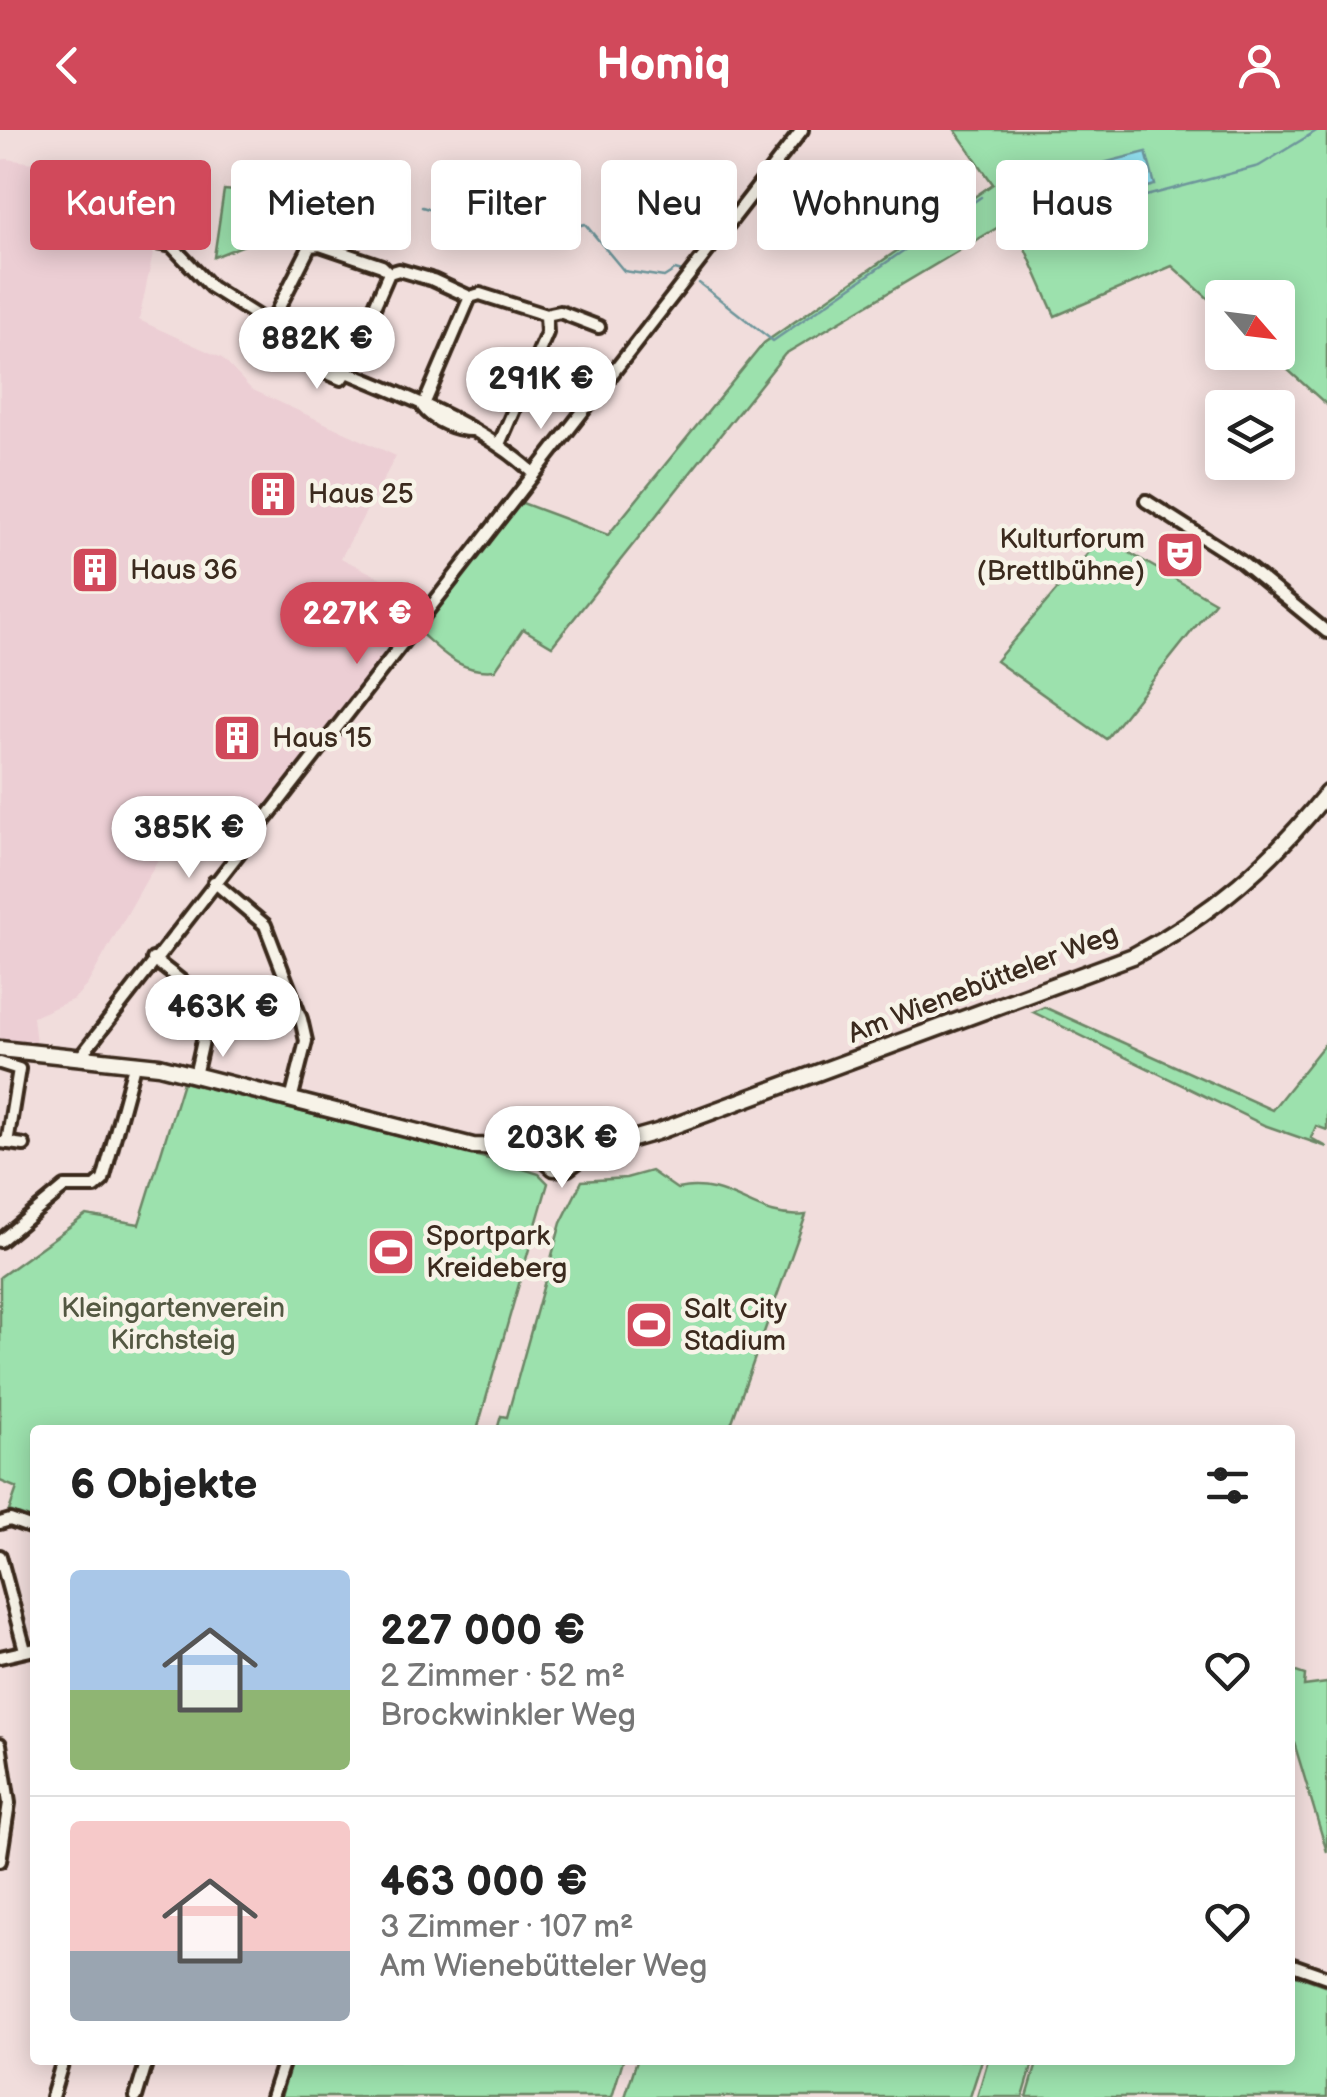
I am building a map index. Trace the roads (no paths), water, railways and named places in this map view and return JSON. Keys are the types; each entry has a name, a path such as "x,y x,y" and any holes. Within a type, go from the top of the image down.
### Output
{"street":[{"path":"80,1056 802,130"},
{"path":"176,250 211,287 257,316 294,354 449,415 500,442 534,473"},
{"path":"268,329 308,250"},
{"path":"336,250 374,262 389,274"},
{"path":"346,372 389,274 399,270 470,296 480,294 546,315 560,312 599,327"},
{"path":"423,407 470,296"},
{"path":"500,442 548,333 546,315"},
{"path":"1146,501 1240,561 1327,632"},
{"name":"Am Wienebütteler Weg","path":"578,1149 657,1132 1133,956 1199,918 1254,875 1327,793"},
{"path":"214,882 264,925 301,1019 306,1041 291,1100"},
{"path":"153,959 198,996 207,1013 195,1075"},
{"name":"Am Wienebütteler Weg","path":"0,1048 135,1062 451,1142 543,1151 560,1169 571,1166 578,1149 570,1133 558,1131 543,1151"},
{"path":"0,1241 65,1187 94,1187 103,1180 135,1062"},
{"path":"0,1063 19,1069 3,1142 24,1145"},
{"path":"0,1523 10,1520 30,1527"},
{"path":"0,1556 30,1649 0,1658"},
{"path":"0,1744 9,1806 0,1861"},
{"path":"1295,1966 1327,1977"},
{"path":"52,2097 62,2065"},
{"path":"136,2097 146,2065"},
{"path":"272,2097 282,2065"}],"water":[{"path":"1146,152 1155,185 1148,187 1148,160 1115,160"}],"waterway":[{"path":"1148,195 1259,166 1318,130"},
{"path":"699,283 773,341 981,197"},
{"path":"422,207 456,217 512,218 532,232 546,234 585,224 624,271 664,277 675,270 682,272"}],"place":[{"name":"Haus 25","path":"273,494"},
{"name":"Kulturforum (Brettlbühne)","path":"1180,555"},
{"name":"Haus 36","path":"95,570"},
{"name":"Haus 15","path":"237,738"},
{"name":"Sportpark Kreideberg","path":"391,1252"},
{"name":"Salt City Stadium","path":"649,1325"}],"park label":[{"name":"Kleingartenverein Kirchsteig","path":"173,1324"}]}
